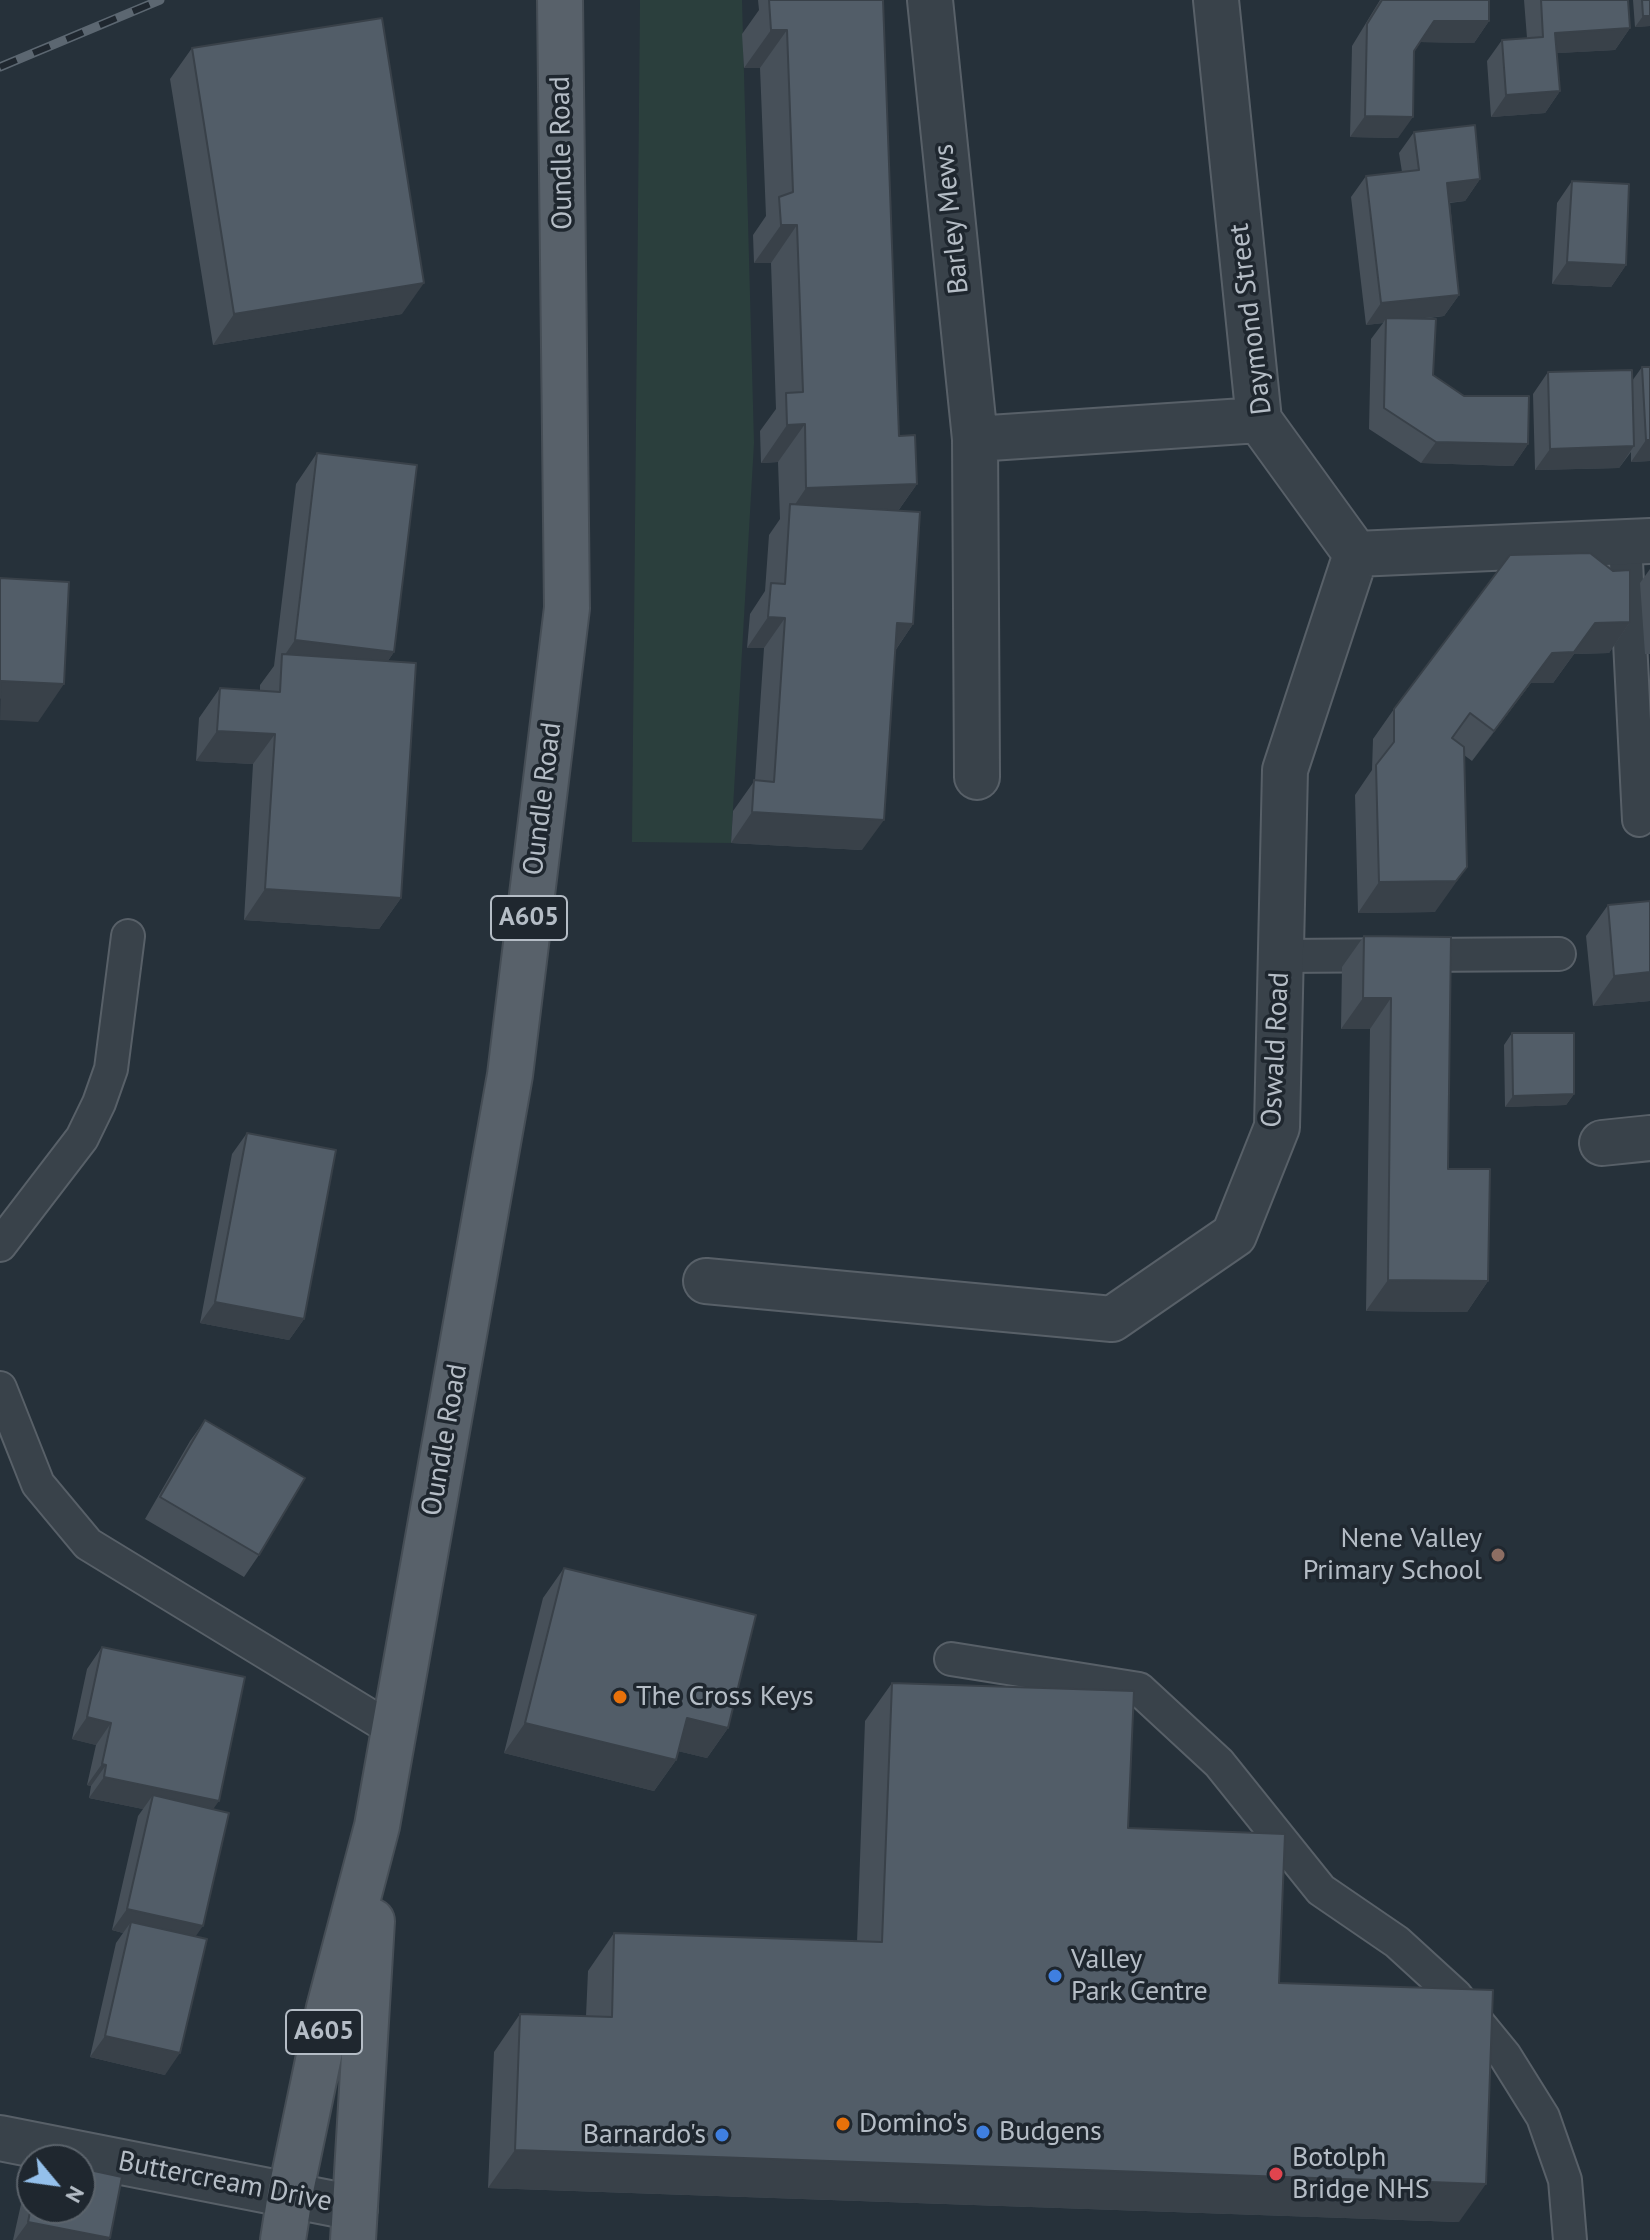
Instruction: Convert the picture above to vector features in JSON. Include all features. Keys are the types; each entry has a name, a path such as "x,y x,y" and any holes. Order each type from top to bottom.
{"main road":[{"name":"Oundle Road","path":"283,2240 329,2008 377,1826 510,1075 567,608 560,0"},
{"path":"363,2229 377,1826"}],"street":[{"name":"Barley Mews","path":"930,0 975,439 977,777"},
{"name":"Daymond Street","path":"1216,0 1259,420 1356,554"},
{"path":"975,439 1259,420"},
{"path":"1356,554 1638,541"},
{"name":"Oswald Road","path":"706,1281 1112,1319 1234,1235 1277,1127 1285,770 1356,554"},
{"path":"1602,1143 1650,1138"},
{"name":"Buttercream Drive","path":"0,2138 290,2195 363,2229"}],"lane":[{"path":"1638,541 1639,820"},
{"path":"0,1245 82,1138 99,1103 111,1069 128,936"},
{"path":"1281,956 1559,954"},
{"path":"0,1388 38,1484 88,1544 393,1730"},
{"path":"951,1659 1139,1689 1208,1752 1321,1890 1397,1942 1455,1995 1505,2056 1543,2117 1565,2180 1570,2240"}],"green space":[{"path":"640,0 742,0 754,443 731,843 632,842"}],"building":[{"path":"769,0 883,0 899,436 915,435 917,484 806,488 805,424 787,425 786,393 803,392 797,225 781,225 779,197 793,192 787,30 771,30"},
{"path":"1382,0 1489,0 1489,21 1434,21 1414,51 1413,117 1365,116 1367,24"},
{"path":"1541,0 1628,0 1630,28 1555,33 1560,91 1506,95 1502,40 1543,37"},
{"path":"1642,0 1650,0 1650,16 1643,16"},
{"path":"382,18 424,283 234,314 192,48"},
{"path":"1475,125 1480,179 1447,183 1459,295 1381,303 1366,176 1419,170 1414,132"},
{"path":"1572,181 1629,184 1626,265 1567,262"},
{"path":"1386,318 1436,319 1433,375 1464,396 1529,396 1528,444 1436,442 1384,408"},
{"path":"1642,367 1650,367 1650,440 1646,440"},
{"path":"1632,370 1634,446 1550,449 1548,372"},
{"path":"317,453 417,465 394,652 295,640"},
{"path":"790,504 920,512 913,624 897,623 884,820 752,812 754,780 774,782 785,618 768,617 771,583 785,584"},
{"path":"1590,553 1613,571 1630,570 1630,622 1595,623 1574,652 1552,653 1494,731 1470,713 1452,738 1464,747 1467,867 1456,881 1379,882 1376,765 1394,742 1394,709 1510,555"},
{"path":"0,578 69,582 64,684 1,681 0,698"},
{"path":"282,654 416,663 401,898 265,889 275,734 217,731 220,688 280,692"},
{"path":"1650,901 1650,972 1614,976 1608,905"},
{"path":"1364,936 1451,937 1448,1169 1490,1169 1488,1281 1388,1280 1391,998 1363,998"},
{"path":"1512,1033 1574,1033 1574,1094 1513,1096"},
{"path":"247,1133 336,1150 304,1319 215,1302"},
{"path":"205,1420 305,1478 259,1555 160,1497"},
{"name":"The Cross Keys","path":"564,1568 756,1615 728,1728 687,1718 676,1760 525,1723"},
{"path":"102,1647 245,1677 219,1801 104,1777 106,1765 102,1764 111,1723 87,1717"},
{"name":"Valley Park Centre","path":"892,1683 1134,1691 1128,1828 1285,1834 1279,1983 1493,1990 1486,2184 515,2150 520,2014 612,2017 614,1933 882,1942"},
{"path":"153,1795 229,1813 203,1926 127,1909"},
{"path":"131,1922 207,1939 180,2053 105,2036"},
{"path":"96,2171 122,2177 110,2238 38,2224 96,2224"}],"railway":[{"path":"0,67 160,0"}],"place":[{"name":"Nene Valley Primary School","path":"1498,1555"},
{"name":"The Cross Keys","path":"620,1697"},
{"name":"Valley Park Centre","path":"1055,1976"},
{"name":"Domino's","path":"843,2124"},
{"name":"Budgens","path":"983,2132"},
{"name":"Barnardo's","path":"722,2135"},
{"name":"Botolph Bridge NHS","path":"1276,2174"}]}
